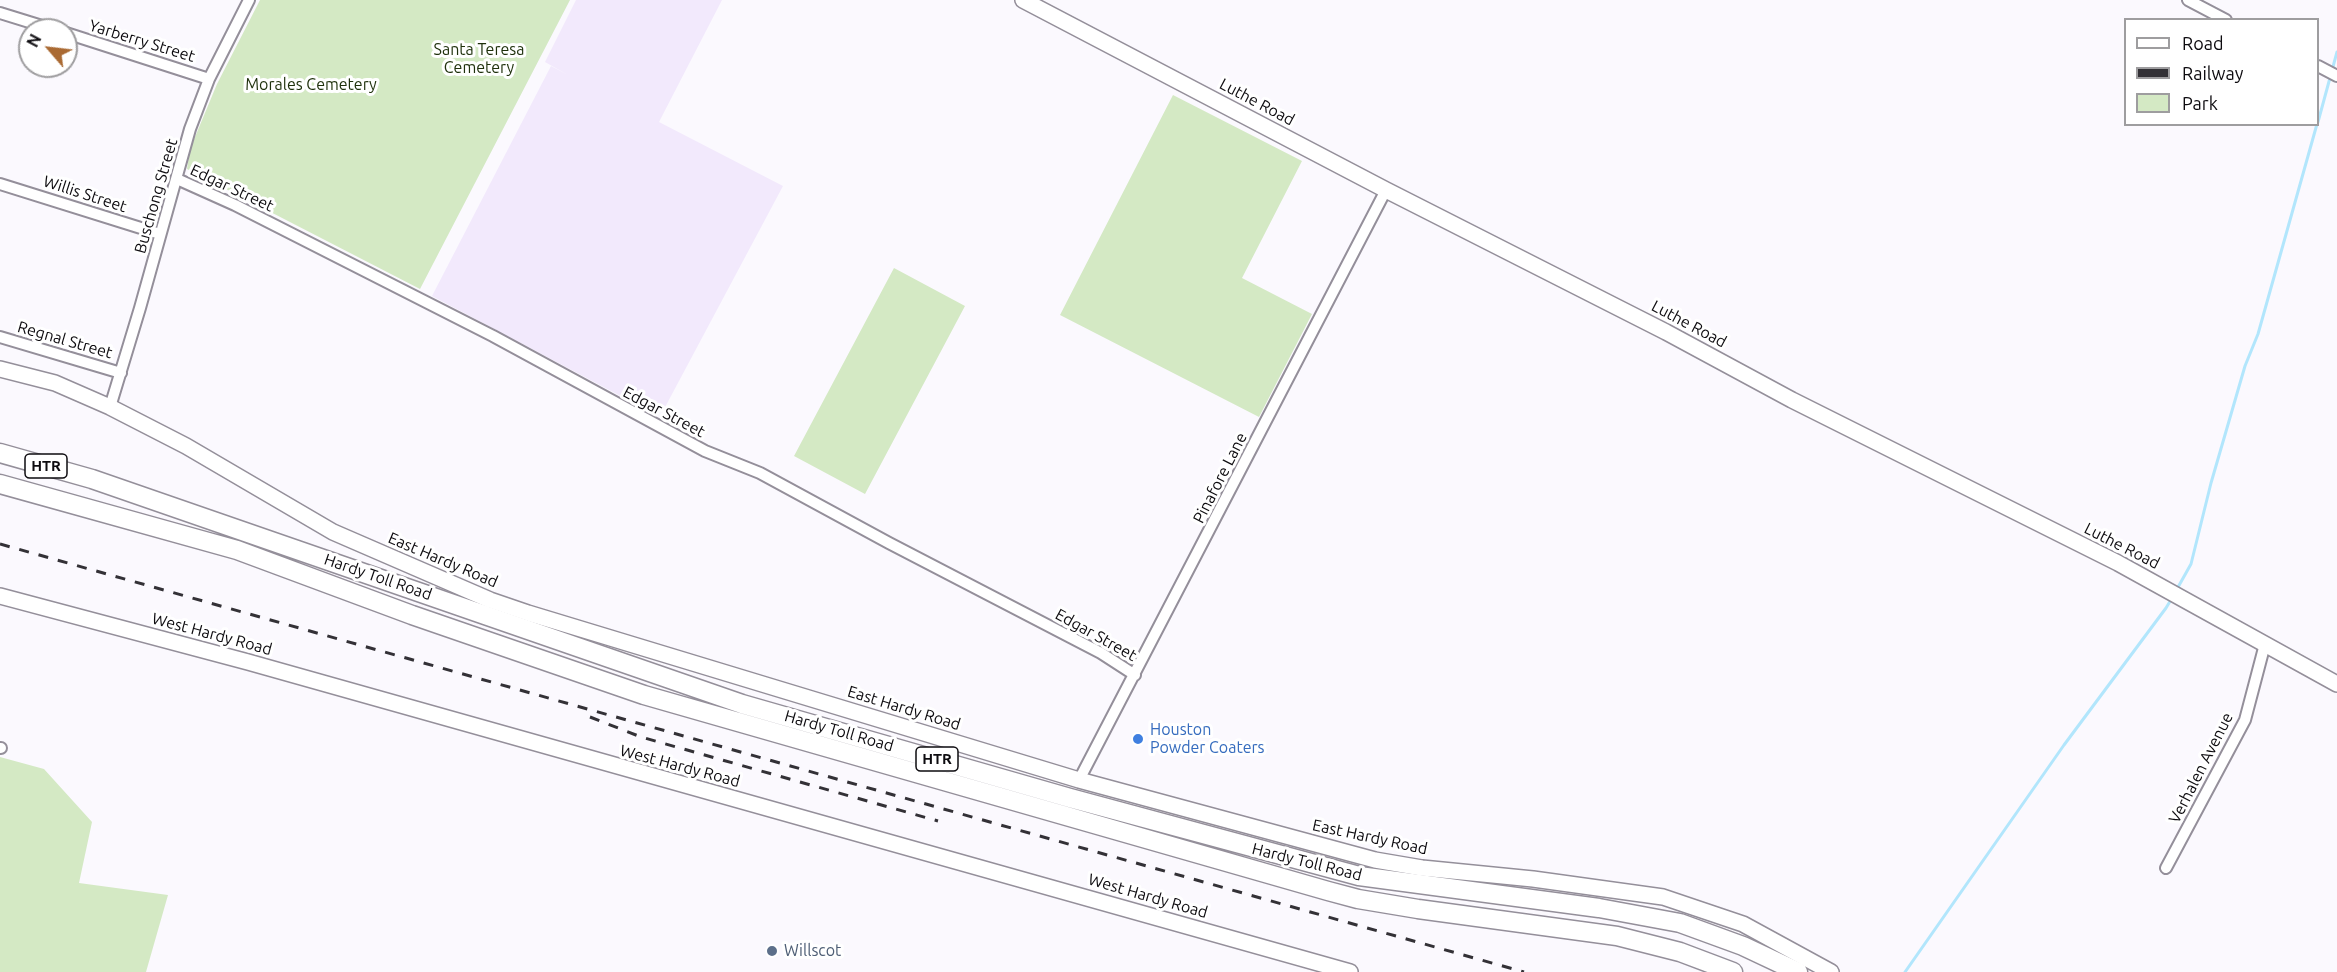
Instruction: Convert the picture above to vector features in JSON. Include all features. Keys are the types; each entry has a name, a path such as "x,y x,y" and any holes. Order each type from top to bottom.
{"highway":[{"name":"Hardy Toll Road","path":"0,453 103,482 776,714 1081,801 1359,876 1599,908 1680,923 1743,946 1798,972"},
{"name":"Hardy Toll Road","path":"0,484 237,550 412,615 644,695 1328,891 1358,899 1418,909 1586,931 1680,952 1733,972"}],"main road":[{"name":"Luthe Road","path":"1023,0 1386,190 1666,332 1792,400 2160,586 2186,603 2337,684"},
{"name":"East Hardy Road","path":"0,369 55,383 110,407 186,446 333,532 490,600 1079,780 1375,860 1422,868 1533,879 1663,897 1743,924 1832,972"},
{"name":"West Hardy Road","path":"0,596 270,668 1350,972"}],"street":[{"name":"Buschong Street","path":"110,407 190,129 209,79 249,0"},
{"path":"2188,0 2222,18"},
{"path":"0,13 18,19"},
{"name":"Yarberry Street","path":"78,37 209,79"},
{"path":"2319,67 2337,76"},
{"name":"Edgar Street","path":"177,179 236,205 493,336 705,451 760,473 1101,653 1135,675"},
{"name":"Willis Street","path":"0,184 160,234"},
{"name":"Pinafore Lane","path":"1079,780 1386,190"},
{"name":"Regnal Street","path":"0,337 121,373"},
{"name":"Verhalen Avenue","path":"2166,868 2245,720 2265,644"}],"shaded area":[{"path":"576,0 722,0 659,122 783,186 663,411 630,401 432,296 551,66 568,75 545,62"}],"green space":[{"path":"260,0 570,0 420,289 187,169 190,149 217,84"},
{"path":"1173,95 1302,161 1242,278 1312,314 1259,417 1060,315"},
{"path":"894,268 965,306 865,494 794,456"},
{"path":"0,757 44,769 92,822 79,883 168,895 146,972 0,972"}],"waterway":[{"path":"2319,118 2337,52"},
{"path":"2177,589 2191,564 2211,483 2245,366 2258,334 2316,126"},
{"path":"1905,972 2064,745 2172,598"}],"railway":[{"path":"0,544 1524,972"},
{"path":"590,717 641,737 938,821"}],"place":[{"name":"Houston Powder Coaters","path":"1138,739"},
{"name":"Willscot","path":"772,951"}],"park label":[{"name":"Santa Teresa Cemetery","path":"479,59"},
{"name":"Morales Cemetery","path":"311,85"}]}
